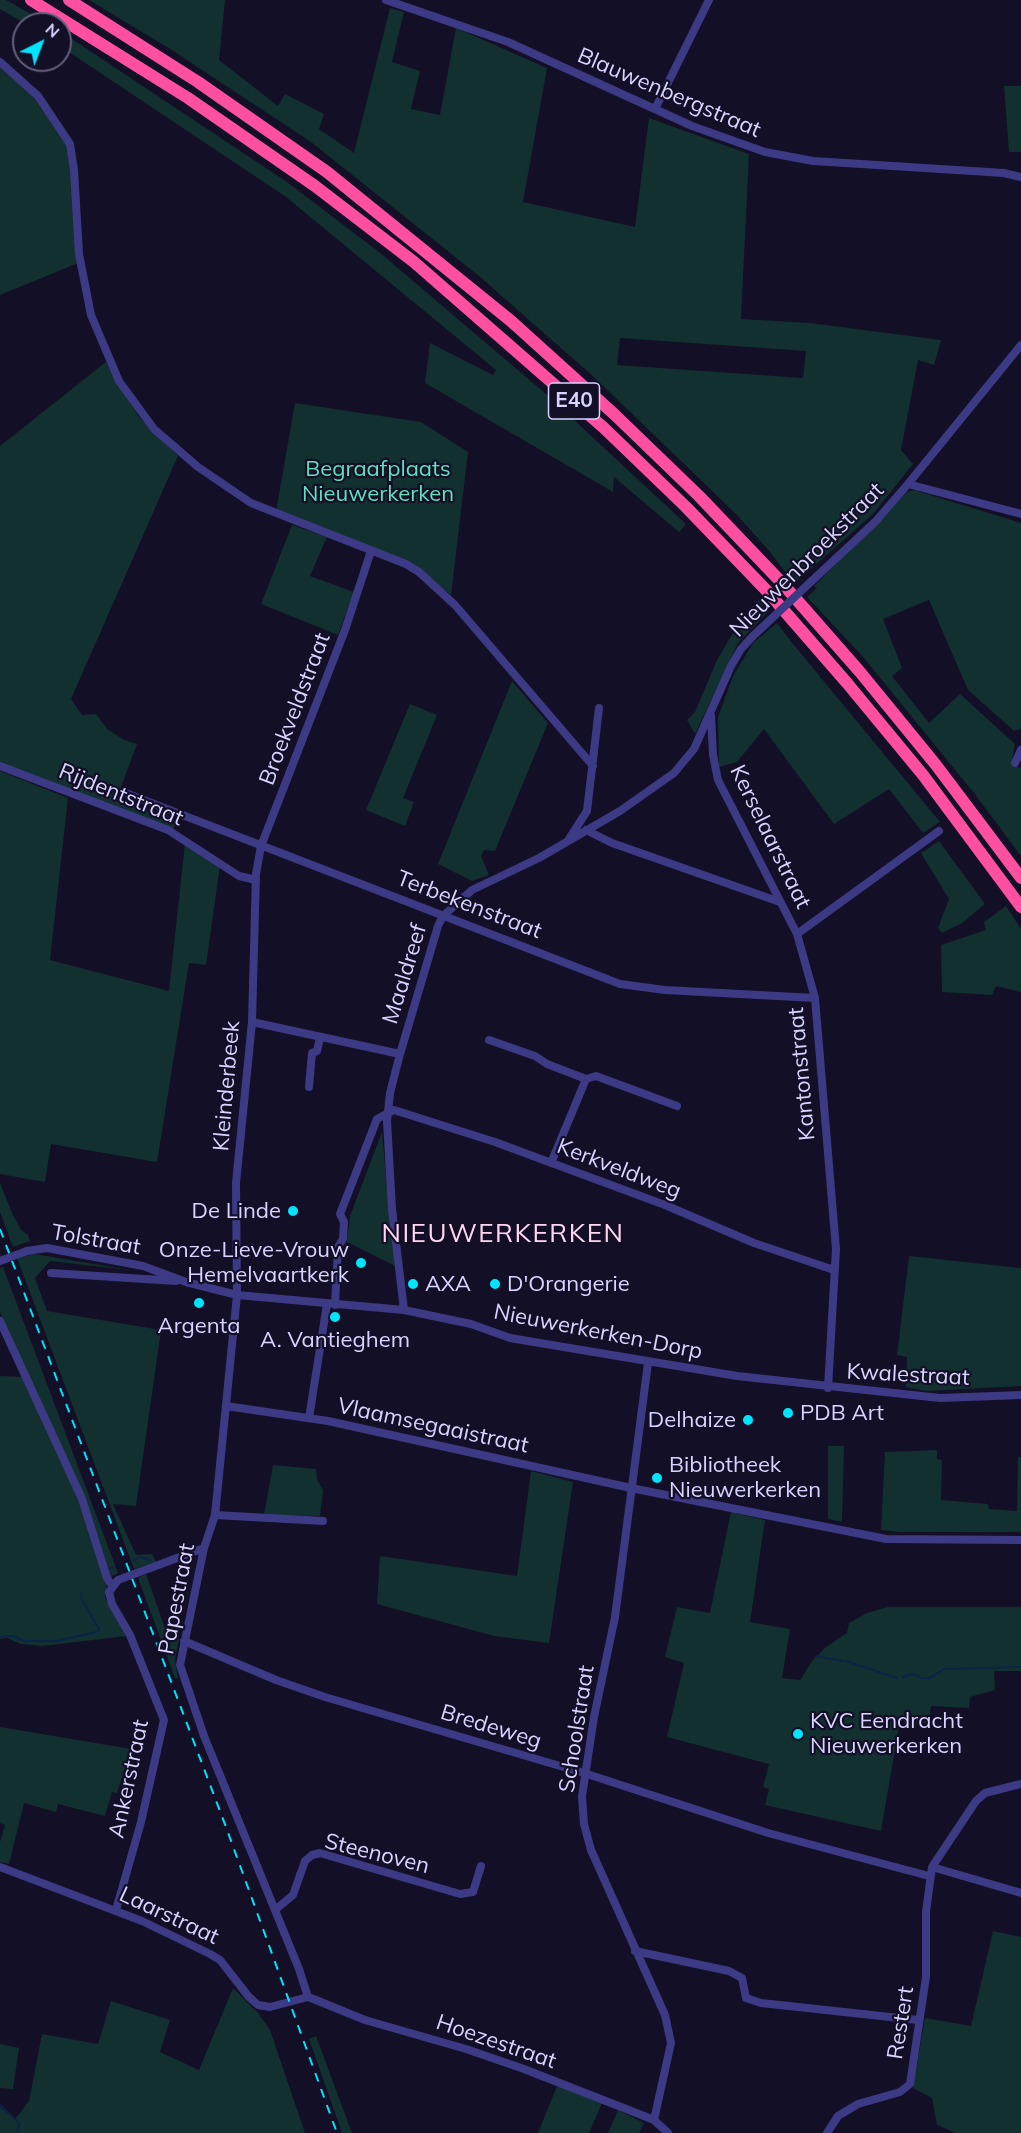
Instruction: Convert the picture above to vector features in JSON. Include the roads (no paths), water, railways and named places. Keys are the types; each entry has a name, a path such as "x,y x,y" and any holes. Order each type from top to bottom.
{"highway":[{"name":"E40","path":"31,0 188,98 315,186 414,262 604,428 686,507 759,583 847,683 923,775 1021,907"},
{"name":"E40","path":"69,0 198,82 327,172 512,321 614,414 707,504 852,663 936,765 1021,878"}],"street":[{"name":"Blauwenbergstraat","path":"386,0 508,42 718,137 765,152 813,160 1004,173 1021,177"},
{"path":"655,109 709,0"},
{"path":"0,62 38,96 70,144 80,262 89,307 114,371 154,429 182,455 241,497 273,513 406,564 437,588 593,766"},
{"name":"Nieuwenbroekstraat","path":"568,840 674,773 694,749 731,666 741,649 875,522 909,484 1021,345"},
{"path":"909,484 1021,514"},
{"name":"Broekveldstraat","path":"256,880 261,846 345,630 371,551"},
{"name":"Maaldreef","path":"404,1310 392,1209 389,1111 400,1054 431,940 443,916 472,890 539,858 568,840 587,811 599,708"},
{"name":"Kerselaarstraat","path":"711,715 713,755 718,780 797,934"},
{"name":"Kerselaarstraat","path":"694,749 705,748 713,755"},
{"path":"1015,763 1021,750"},
{"name":"Rijdentstraat","path":"0,766 168,830 239,876 256,880"},
{"name":"Terbekenstraat","path":"123,792 620,984 665,990 814,998"},
{"path":"586,830 612,843 780,902"},
{"path":"797,934 939,831"},
{"name":"Kleinderbeek","path":"237,1295 236,1183 252,1022 256,880"},
{"name":"Kantonstraat","path":"797,934 814,998 836,1249 828,1388"},
{"path":"252,1022 400,1054"},
{"path":"309,1088 312,1053 317,1051 320,1038"},
{"path":"489,1040 535,1056 547,1064 586,1079 596,1076 677,1106"},
{"path":"551,1162 586,1079"},
{"name":"Kerkveldweg","path":"389,1111 394,1110 471,1133 665,1205 754,1243 834,1270"},
{"name":"Maaldreef","path":"309,1418 331,1304 338,1247 343,1239 344,1222 340,1214 377,1119 389,1111"},
{"name":"Tolstraat","path":"0,1261 27,1251 47,1248 143,1266 186,1282 237,1295 331,1304"},
{"name":"Tolstraat","path":"51,1273 186,1282"},
{"name":"Papestraat","path":"237,1295 215,1515 204,1548 180,1665 204,1736 308,1997"},
{"name":"Nieuwerkerken-Dorp","path":"331,1304 404,1310 471,1324 510,1338 648,1363 828,1388"},
{"name":"Ankerstraat","path":"0,1321 82,1499 107,1578 112,1585 109,1598 130,1635 164,1720 141,1822 116,1910"},
{"name":"Schoolstraat","path":"648,1363 615,1617 584,1773 584,1824 604,1883 665,2015 671,2043 654,2120"},
{"name":"Kwalestraat","path":"828,1388 874,1390 940,1398 1021,1395"},
{"name":"Vlaamsegaaistraat","path":"226,1406 309,1418 631,1488 886,1539 1021,1540"},
{"path":"215,1515 323,1521"},
{"path":"112,1585 122,1578 204,1548"},
{"name":"Bredeweg","path":"184,1641 276,1680 325,1696 584,1773 768,1833 929,1876"},
{"name":"Restert","path":"827,2133 838,2116 858,2104 900,2092 910,2084 926,1977 929,1876 932,1867 976,1801 985,1793 1021,1784"},
{"name":"Steenoven","path":"275,1910 293,1895 305,1861 312,1855 320,1853 460,1894 473,1892 481,1866"},
{"name":"Laarstraat","path":"0,1867 116,1910 210,1954 220,1960 258,2005 270,2007 308,1997"},
{"path":"932,1867 1021,1893"},
{"path":"635,1951 729,1971 742,1978 746,1998 761,2003 918,2020"},
{"name":"Hoezestraat","path":"308,1997 365,2020 466,2049 524,2069 654,2120 668,2133"}],"waterway":[{"path":"134,1560 139,1557 150,1560"},
{"path":"105,1569 115,1567"},
{"path":"0,1637 13,1636 24,1641 56,1641 97,1632 99,1629 81,1598 81,1593"},
{"path":"816,1656 843,1661"},
{"path":"846,1661 897,1678"},
{"path":"903,1677 913,1674 921,1678 930,1678 944,1669 1021,1667"},
{"path":"0,2105 19,2123 17,2133"}],"railway":[{"path":"0,1229 226,1827 337,2133"}],"place":[{"name":"De Linde","path":"293,1211"},
{"name":"Onze-Lieve-Vrouw Hemelvaartkerk","path":"361,1263"},
{"name":"AXA","path":"413,1284"},
{"name":"D'Orangerie","path":"495,1284"},
{"name":"Argenta","path":"199,1303"},
{"name":"A. Vantieghem","path":"335,1317"},
{"name":"PDB Art","path":"788,1413"},
{"name":"Delhaize","path":"748,1420"},
{"name":"Bibliotheek Nieuwerkerken","path":"657,1478"},
{"name":"KVC Eendracht Nieuwerkerken","path":"798,1734"}],"district":[{"name":"NIEUWERKERKEN","path":"503,1234"}],"park label":[{"name":"Begraafplaats Nieuwerkerken","path":"378,482"}]}
